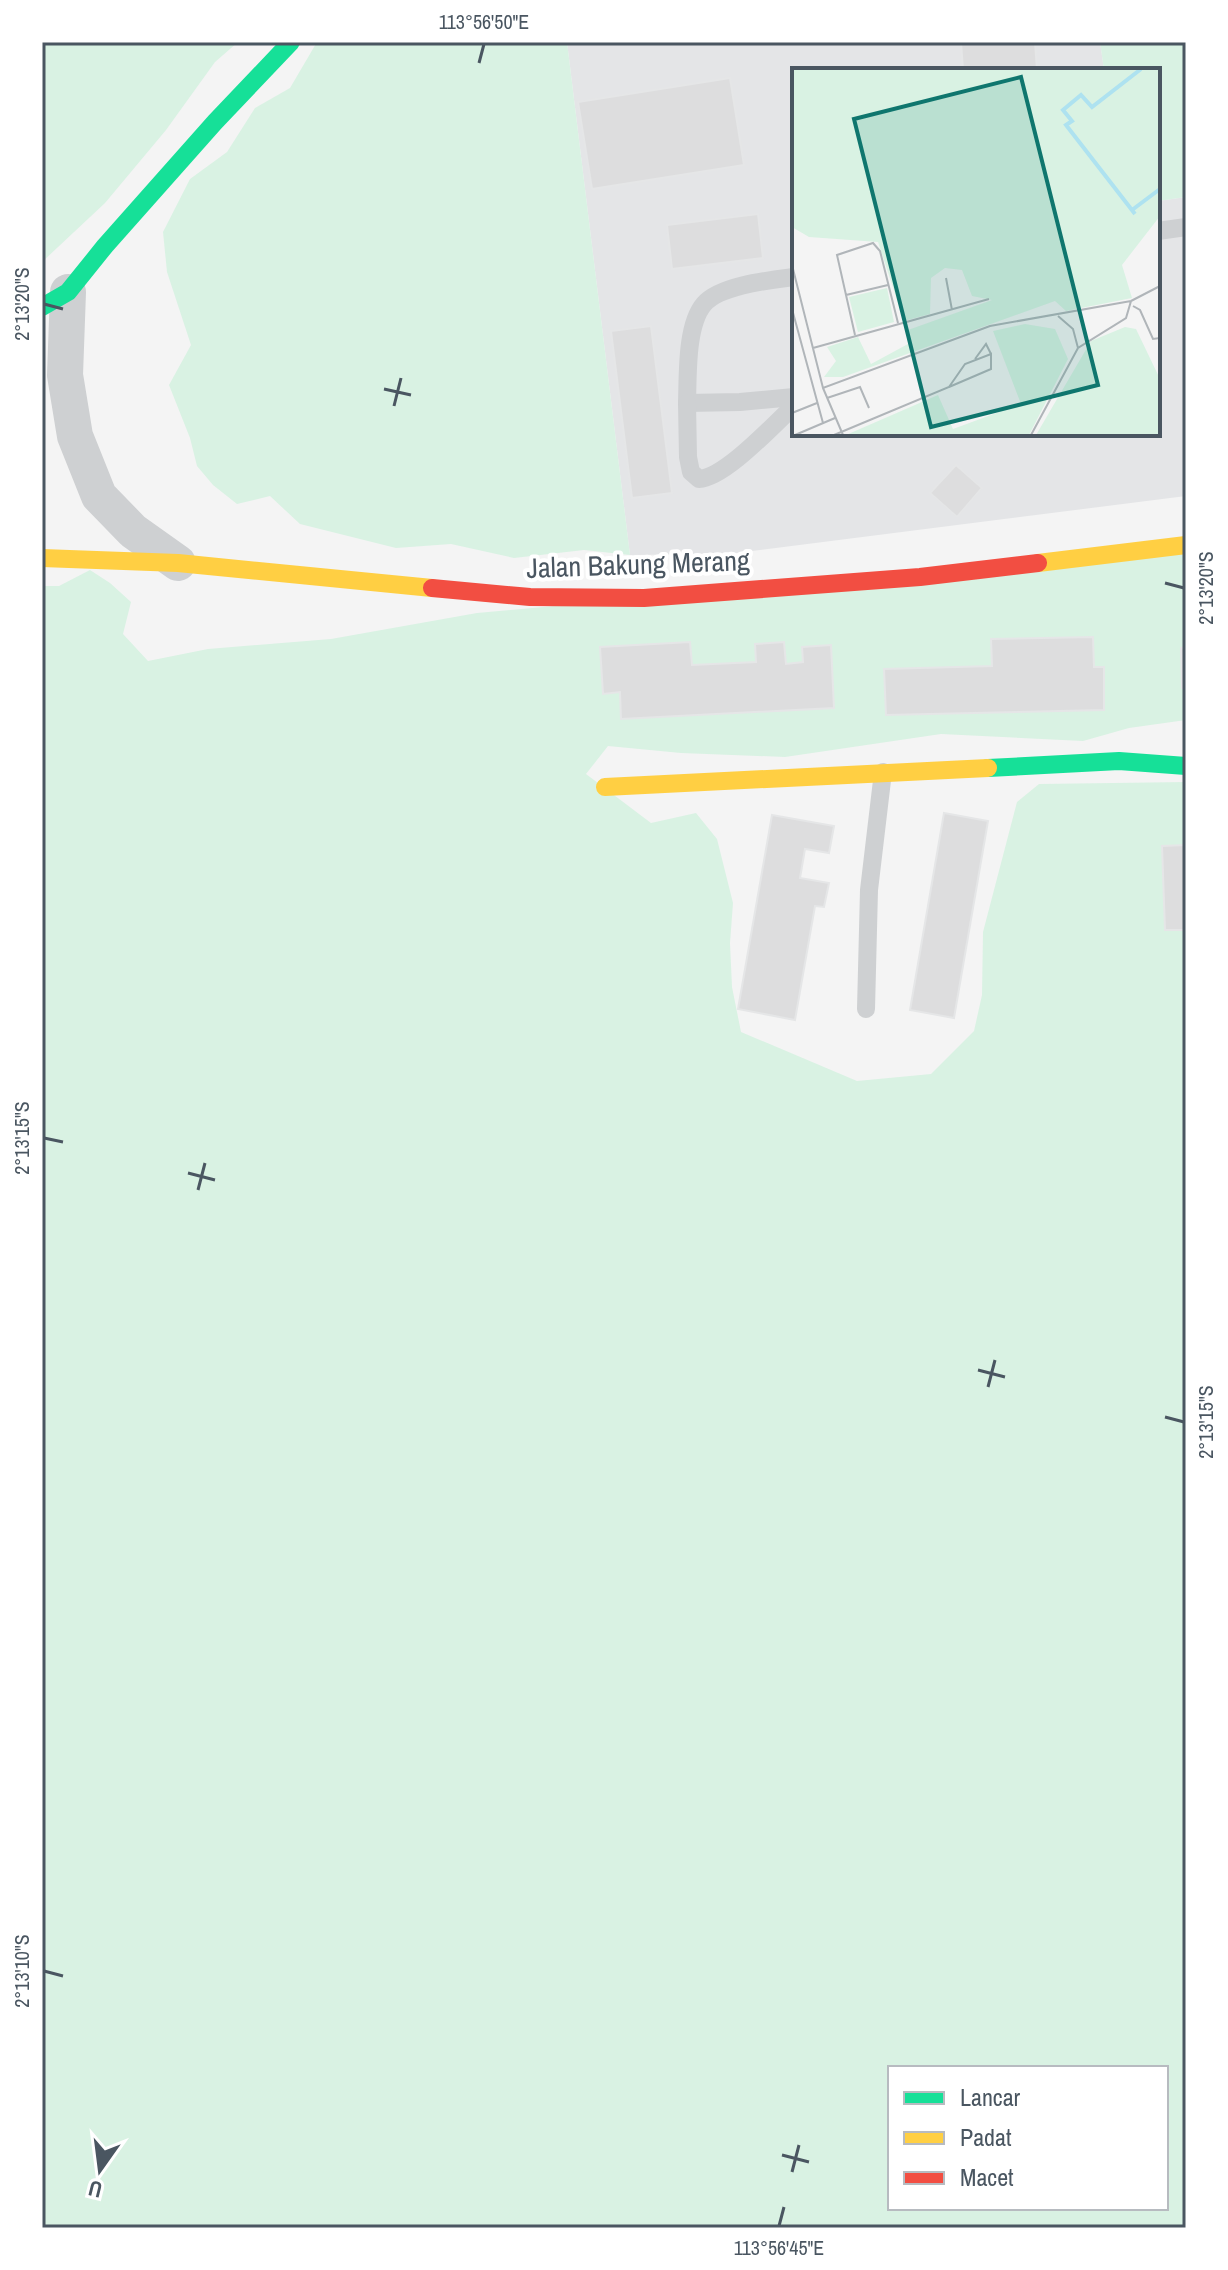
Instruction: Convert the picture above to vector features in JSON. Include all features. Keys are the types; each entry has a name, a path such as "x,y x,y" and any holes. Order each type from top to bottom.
{"street":[{"path":"178,563 133,531 99,496 75,436 55,300 291,42"},
{"name":"Jalan Bakung Merang","path":"42,558 178,563 530,597 644,598 920,577 1186,545"},
{"path":"605,787 1119,761 1186,766"}],"lane":[{"path":"1160,231 1186,227"},
{"path":"792,277 762,281 715,295 703,304 690,345 687,403 691,472 699,479 712,477 792,408"},
{"path":"687,403 792,397"},
{"path":"866,1009 869,890 883,772"}],"shaded area":[{"path":"567,42 1100,42 1104,68 792,68 792,436 1160,436 1160,201 1186,197 1186,496 728,554 630,555"}],"green space":[{"path":"42,42 238,42 215,62 166,130 105,203 42,262"},
{"path":"317,42 567,42 630,555 584,550 514,558 451,544 396,548 300,524 270,496 237,504 213,485 197,466 190,438 169,385 191,345 167,272 163,232 190,179 227,152 255,108 290,88"},
{"path":"1100,42 1186,42 1186,197 1160,201 1160,68 1104,68"},
{"path":"1186,548 1186,720 1129,728 1083,741 941,734 785,757 681,753 608,746 586,774 651,823 696,813 717,839 733,903 730,943 732,987 741,1032 857,1081 931,1074 974,1031 982,995 983,932 1017,802 1039,784 1186,782 1186,2228 42,2228 42,586 59,586 90,570 110,583 131,602 123,634 148,661 208,649 331,639 477,613"}],"building":[{"path":"961,42 1035,42 1037,68 963,68"},
{"path":"730,78 744,165 592,189 578,102"},
{"path":"758,214 763,258 672,269 667,225"},
{"path":"651,326 672,493 632,498 611,331"},
{"path":"956,465 982,488 957,517 930,493"},
{"path":"1093,637 1094,667 1104,667 1104,710 886,715 884,669 992,666 991,639"},
{"path":"690,642 692,665 756,662 755,644 784,642 786,664 803,662 802,647 831,645 834,708 621,719 620,692 603,694 600,647"},
{"path":"1186,647 1186,688 1182,688 1181,648"},
{"path":"944,813 988,821 954,1018 910,1010"},
{"path":"772,815 834,826 829,853 805,849 800,878 829,883 824,907 815,906 795,1020 738,1009"},
{"path":"1186,845 1186,930 1165,930 1162,846"}],"traffic: fast":[{"path":"42,307 68,292 215,122 291,42"},
{"path":"988,768 1119,761 1186,766"}],"traffic: slow":[{"path":"1038,563 1186,545"},
{"path":"42,558 178,563 432,588"},
{"path":"605,787 988,768"}],"traffic: jam":[{"path":"432,588 530,597 644,598 920,577 1038,563"}]}
